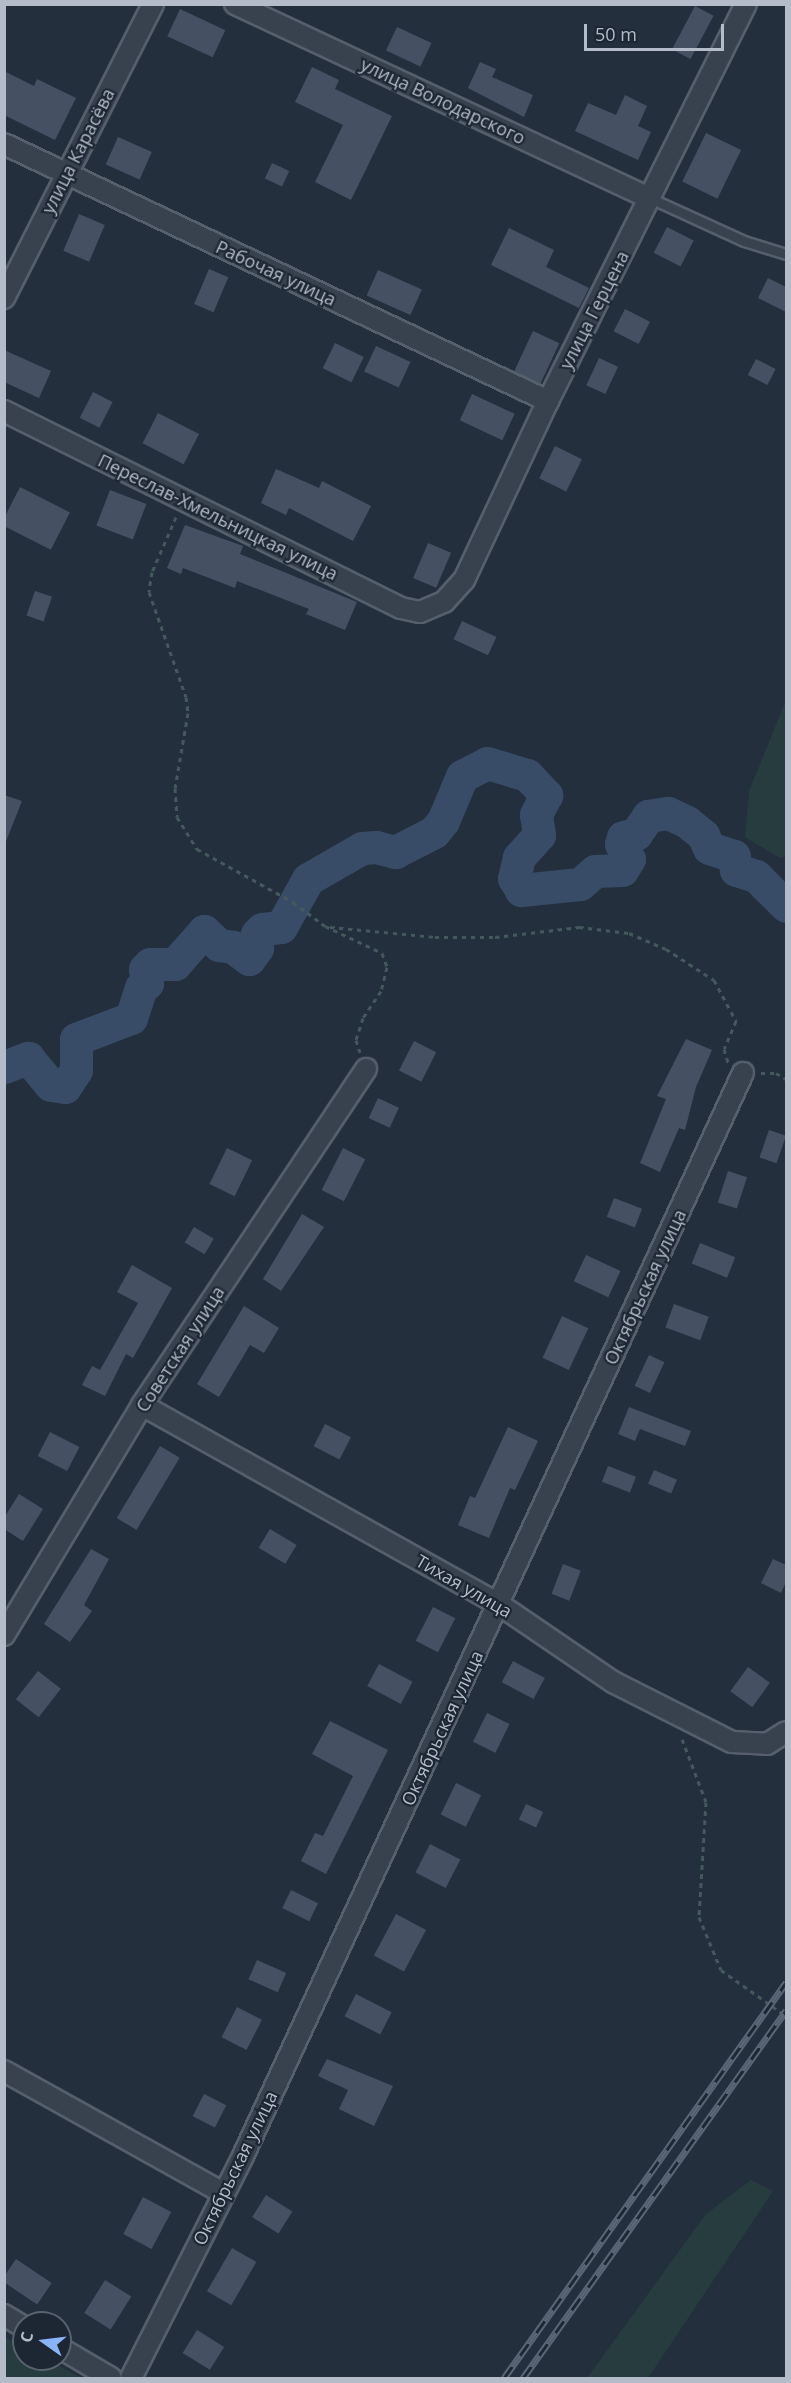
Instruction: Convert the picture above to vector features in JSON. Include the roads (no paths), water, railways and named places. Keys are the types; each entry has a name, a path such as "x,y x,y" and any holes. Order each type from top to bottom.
{"street":[{"name":"улица Карасёва","path":"4,298 153,4"},
{"name":"улица Володарского","path":"236,4 650,198"},
{"name":"улица Герцена","path":"434,607 444,602 464,580 548,401 746,4"},
{"name":"Рабочая улица","path":"4,144 548,401"},
{"name":"Переслав-Хмельницкая улица","path":"4,411 401,608 420,612 434,607"},
{"name":"Советская улица","path":"4,1635 142,1405 366,1069"},
{"name":"Октябрьская улица","path":"130,2379 223,2193 500,1605 743,1073"},
{"name":"Тихая улица","path":"142,1405 500,1605 613,1682 672,1712 732,1742 767,1744 786,1732"},
{"path":"4,2071 223,2193"},
{"path":"72,2355 111,2379"}],"lane":[{"path":"650,198 744,242 786,254"}],"waterway":[{"path":"4,1067 28,1058 51,1085 65,1087 76,1070 76,1039 131,1018 141,988 147,983 145,969 150,964 175,964 204,931 219,945 233,947 249,959 257,948 257,934 262,929 281,927 308,879 362,848 376,847 395,852 434,832 443,821 462,776 487,763 527,775 546,795 536,815 539,835 519,857 514,878 521,890 580,884 595,871 622,870 629,859 621,844 623,837 636,834 648,816 668,813 687,822 703,835 709,848 734,856 736,870 756,876 786,906"}],"railway":[{"path":"504,2378 786,1982"},
{"path":"523,2378 786,2010"}]}
